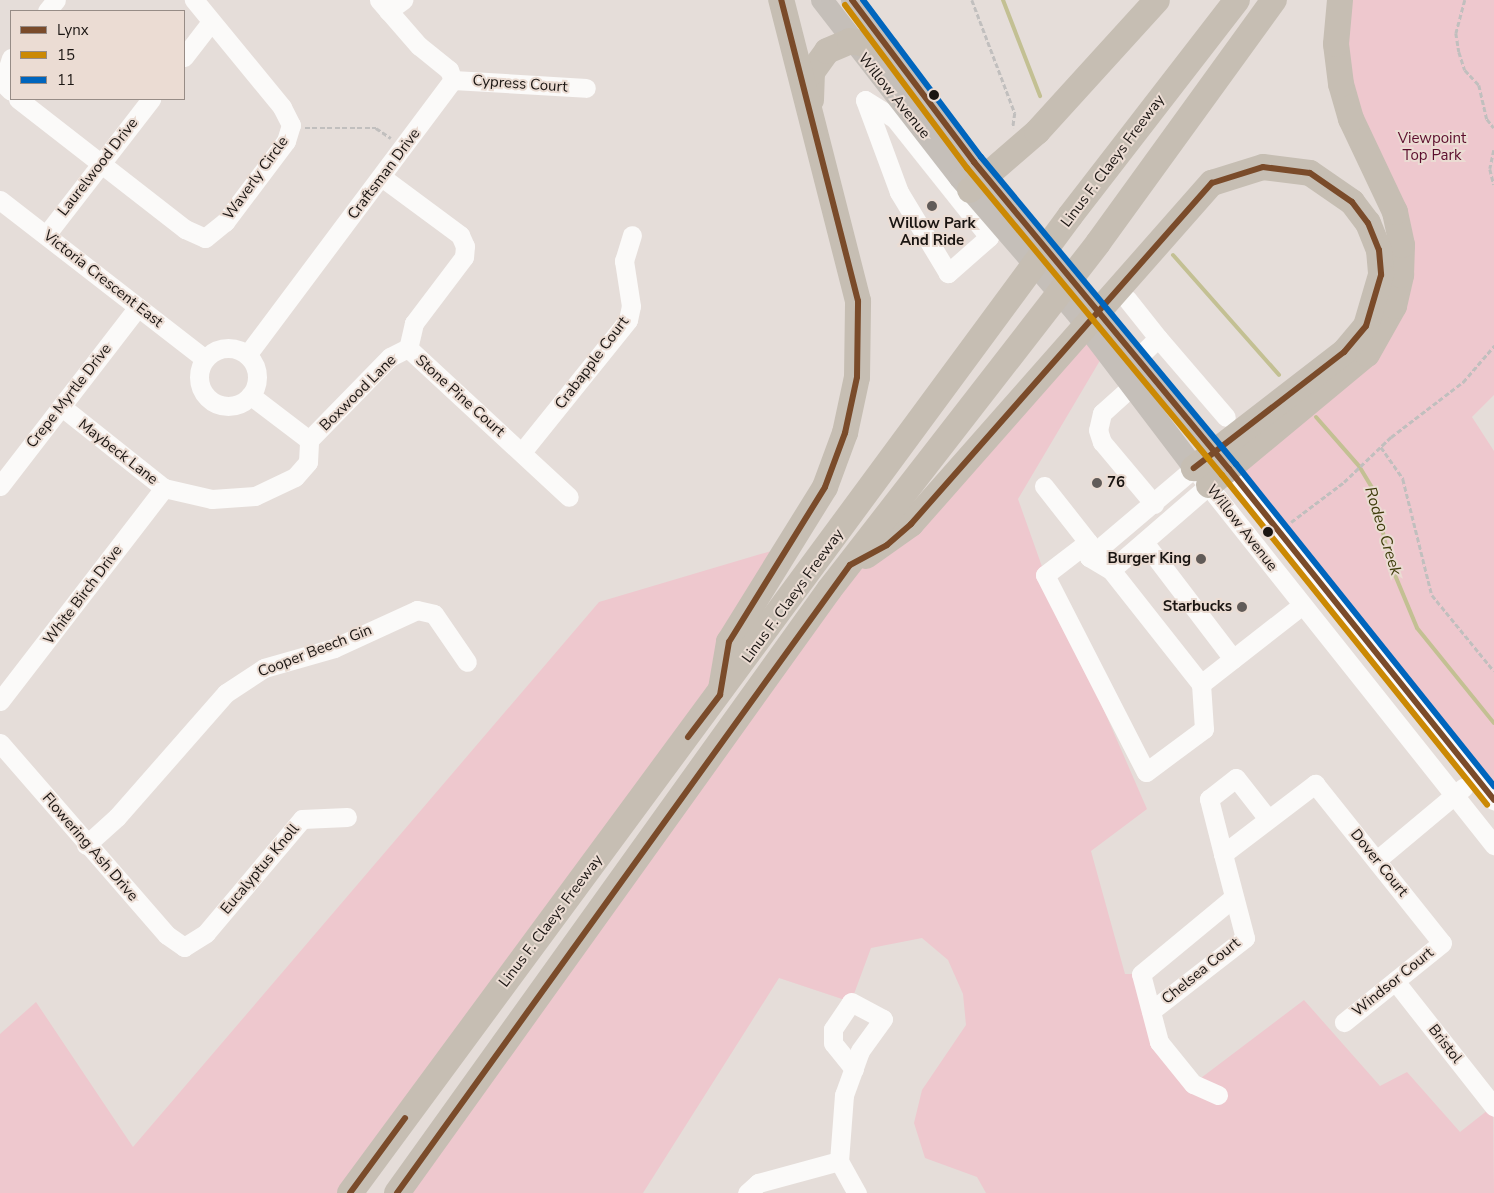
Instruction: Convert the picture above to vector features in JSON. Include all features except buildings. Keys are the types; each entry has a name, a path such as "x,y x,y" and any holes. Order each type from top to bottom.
{"highway":[{"path":"720,695 729,642 825,487 845,433 857,377 858,302 781,0"},
{"path":"978,183 1037,132 1157,0"},
{"name":"Linus F. Claeys Freeway","path":"350,1193 720,695 1070,216 1237,0"},
{"name":"Linus F. Claeys Freeway","path":"397,1193 830,590 1098,243 1274,0"},
{"path":"1211,468 1367,354 1394,306 1401,276 1402,245 1395,212 1351,119 1341,84 1336,44 1340,0"},
{"path":"810,113 812,72 826,51 850,41 895,59"},
{"path":"850,565 886,544 911,524 1196,198 1212,184 1255,168 1290,168 1310,173 1339,191 1368,223 1379,250 1381,275 1366,326 1344,352 1211,468"}],"main road":[{"name":"Willow Avenue","path":"822,0 850,41 885,84 978,183 1136,359 1211,468"},
{"name":"Willow Avenue","path":"852,0 895,59 978,183 1076,311 1131,387 1211,468"}],"street":[{"path":"48,10 56,0"},
{"name":"Waverly Circle","path":"19,100 185,229 205,238 225,222 286,141 291,125 282,107 194,0"},
{"path":"390,4 419,46 449,70 453,80"},
{"path":"185,56 211,22"},
{"path":"865,100 885,84 895,59"},
{"path":"10,61 3,83 10,91"},
{"name":"Cypress Court","path":"453,80 586,88"},
{"name":"Craftsman Drive","path":"247,355 383,178 453,80"},
{"name":"Laurelwood Drive","path":"46,235 149,100"},
{"path":"865,100 895,119 989,237 948,273 899,192 865,100"},
{"name":"Stone Pine Court","path":"383,178 460,235 465,246 464,257 414,323 408,348 569,497"},
{"name":"Victoria Crescent East","path":"0,200 205,359"},
{"name":"Crabapple Court","path":"522,452 628,320 631,306 624,261 632,235"},
{"path":"1127,299 1226,417"},
{"name":"Crepe Myrtle Drive","path":"0,486 138,306"},
{"path":"1136,359 1158,338"},
{"path":"228,348 247,355 257,377 250,395 230,405 209,399 199,380 205,359 228,348"},
{"name":"Boxwood Lane","path":"310,440 390,357 408,348"},
{"path":"1131,387 1102,414 1098,430 1102,442 1154,504"},
{"path":"250,395 310,440"},
{"name":"Maybeck Lane","path":"62,407 164,488 212,499 255,496 295,477 308,462 310,440"},
{"path":"1044,486 1089,549 1110,570 1201,684 1204,729 1146,772 1045,575 1089,549 1154,504 1211,468"},
{"path":"1110,570 1144,542 1211,468"},
{"name":"Willow Avenue","path":"1211,468 1278,532 1494,800"},
{"name":"Willow Avenue","path":"1211,468 1302,605 1494,845"},
{"name":"White Birch Drive","path":"0,701 164,488"},
{"path":"1144,542 1233,659"},
{"path":"1201,684 1302,605"},
{"name":"Cooper Beech Gin","path":"86,845 117,817 226,693 264,668 334,648 417,610 434,614 467,662"},
{"name":"Flowering Ash Drive","path":"0,744 86,845 167,935 184,947"},
{"path":"1378,859 1475,777"},
{"name":"Chelsea Court","path":"1151,1011 1245,938 1233,898 1209,799 1236,778 1268,819"},
{"name":"Dover Court","path":"1268,819 1315,784 1378,859 1442,943"},
{"name":"Eucalyptus Knoll","path":"184,947 206,933 302,819 347,817"},
{"path":"1223,854 1268,819"},
{"name":"Chelsea Court","path":"1218,1095 1193,1084 1159,1042 1141,974 1233,898"},
{"name":"Windsor Court","path":"1344,1022 1442,943"},
{"name":"Bristol","path":"1395,980 1494,1107"},
{"path":"854,1069 844,1095 839,1161 857,1193"},
{"path":"746,1193 758,1183 839,1161"}],"path":[{"path":"972,0 1015,113 1013,130 1005,135"},
{"path":"1465,0 1456,33 1459,52 1465,70 1479,84 1487,119 1494,128"},
{"path":"291,125 328,130 376,128 404,149"},
{"path":"1494,150 1490,169 1494,185"},
{"path":"1278,532 1344,482 1381,447 1463,382 1494,346"},
{"path":"1381,447 1403,479 1432,595 1494,671"}],"green space":[{"name":"Viewpoint Top Park","path":"1340,0 1494,0 1494,395 1472,417 1494,451 1494,800 1229,469 1357,363 1402,245 1351,119"},
{"path":"1085,324 1105,352 1018,499 1045,575 1147,809 1091,851 1125,974 1141,974 1151,1011 1193,1084 1304,1000 1380,1086 1407,1072 1460,1132 1493,1106 1494,1193 986,1193 977,1177 925,1158 914,1123 922,1090 966,1025 963,994 948,960 922,938 871,948 851,1002 779,978 643,1193 397,1193 829,590 887,545"},
{"path":"798,543 720,698 348,1193 0,1193 0,1034 36,1002 133,1147 599,602"}],"waterway":[{"name":"Rodeo Creek","path":"1003,0 1040,96"},
{"name":"Rodeo Creek","path":"1173,255 1279,375"},
{"name":"Rodeo Creek","path":"1316,417 1359,466 1373,489 1390,563 1417,628 1494,723"}],"transit line":[{"name":"Lynx","path":"688,737 720,695 729,642 825,487 845,433 857,377 858,301 781,0"},
{"name":"Lynx","path":"852,0 974,162 1229,469 1494,800"},
{"name":"11","path":"863,0 981,157 1236,464 1494,786"},
{"name":"15","path":"845,5 967,168 1222,475 1487,805"},
{"name":"Lynx","path":"397,1193 850,565 887,545 911,524 1212,183 1263,167 1310,173 1352,202 1368,223 1379,250 1381,275 1366,326 1344,352 1194,468"},
{"name":"Lynx","path":"350,1193 405,1118"}],"place":[{"name":"Willow Park And Ride","path":"932,206"},
{"name":"76","path":"1097,483"},
{"name":"Burger King","path":"1201,559"},
{"name":"Starbucks","path":"1242,607"}]}
